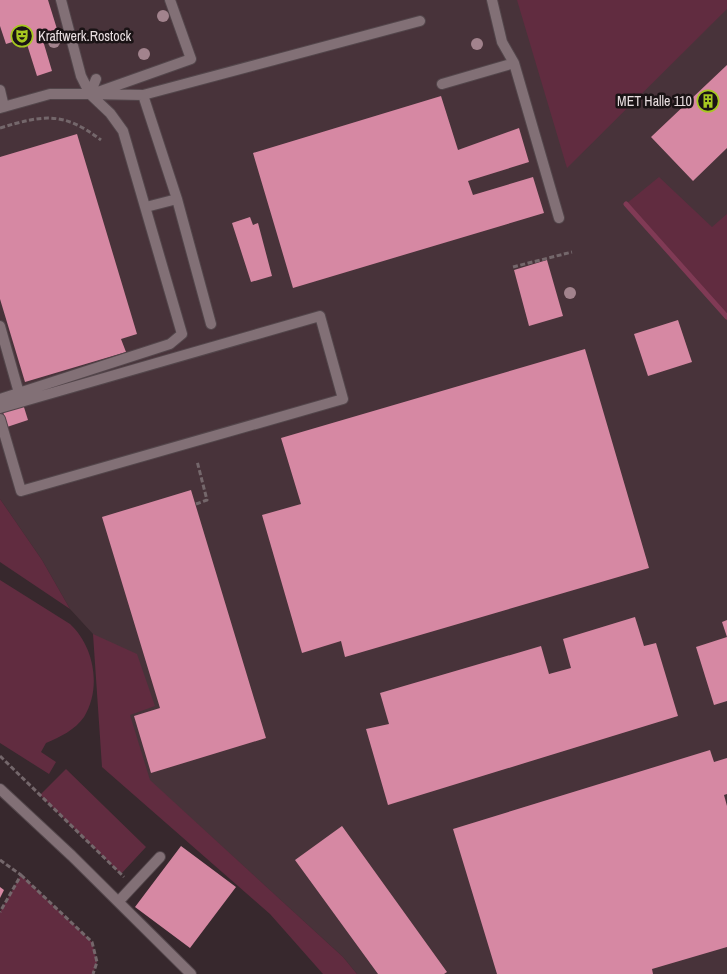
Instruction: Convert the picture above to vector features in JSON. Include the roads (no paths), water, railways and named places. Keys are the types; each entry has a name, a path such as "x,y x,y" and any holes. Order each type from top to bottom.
{"lane":[{"path":"0,399 170,344 182,334 123,131 110,113 90,94 81,76 61,0"},
{"path":"90,94 191,59 170,0"},
{"path":"492,0 502,42 514,63 559,218"},
{"path":"0,90 2,108 50,94 143,95 420,21"},
{"path":"442,84 514,63"},
{"path":"90,94 96,79"},
{"path":"143,95 176,198 211,324"},
{"path":"146,207 176,198"},
{"path":"0,408 320,316 343,398 21,491 0,419"},
{"path":"0,326 19,393"},
{"path":"0,789 119,901 191,974"},
{"path":"119,901 160,857"}],"waterway":[{"path":"626,204 727,317"}],"place":[{"name":"Kraftwerk.Rostock","path":"22,36"},
{"name":"MET Halle 110","path":"708,101"}]}
